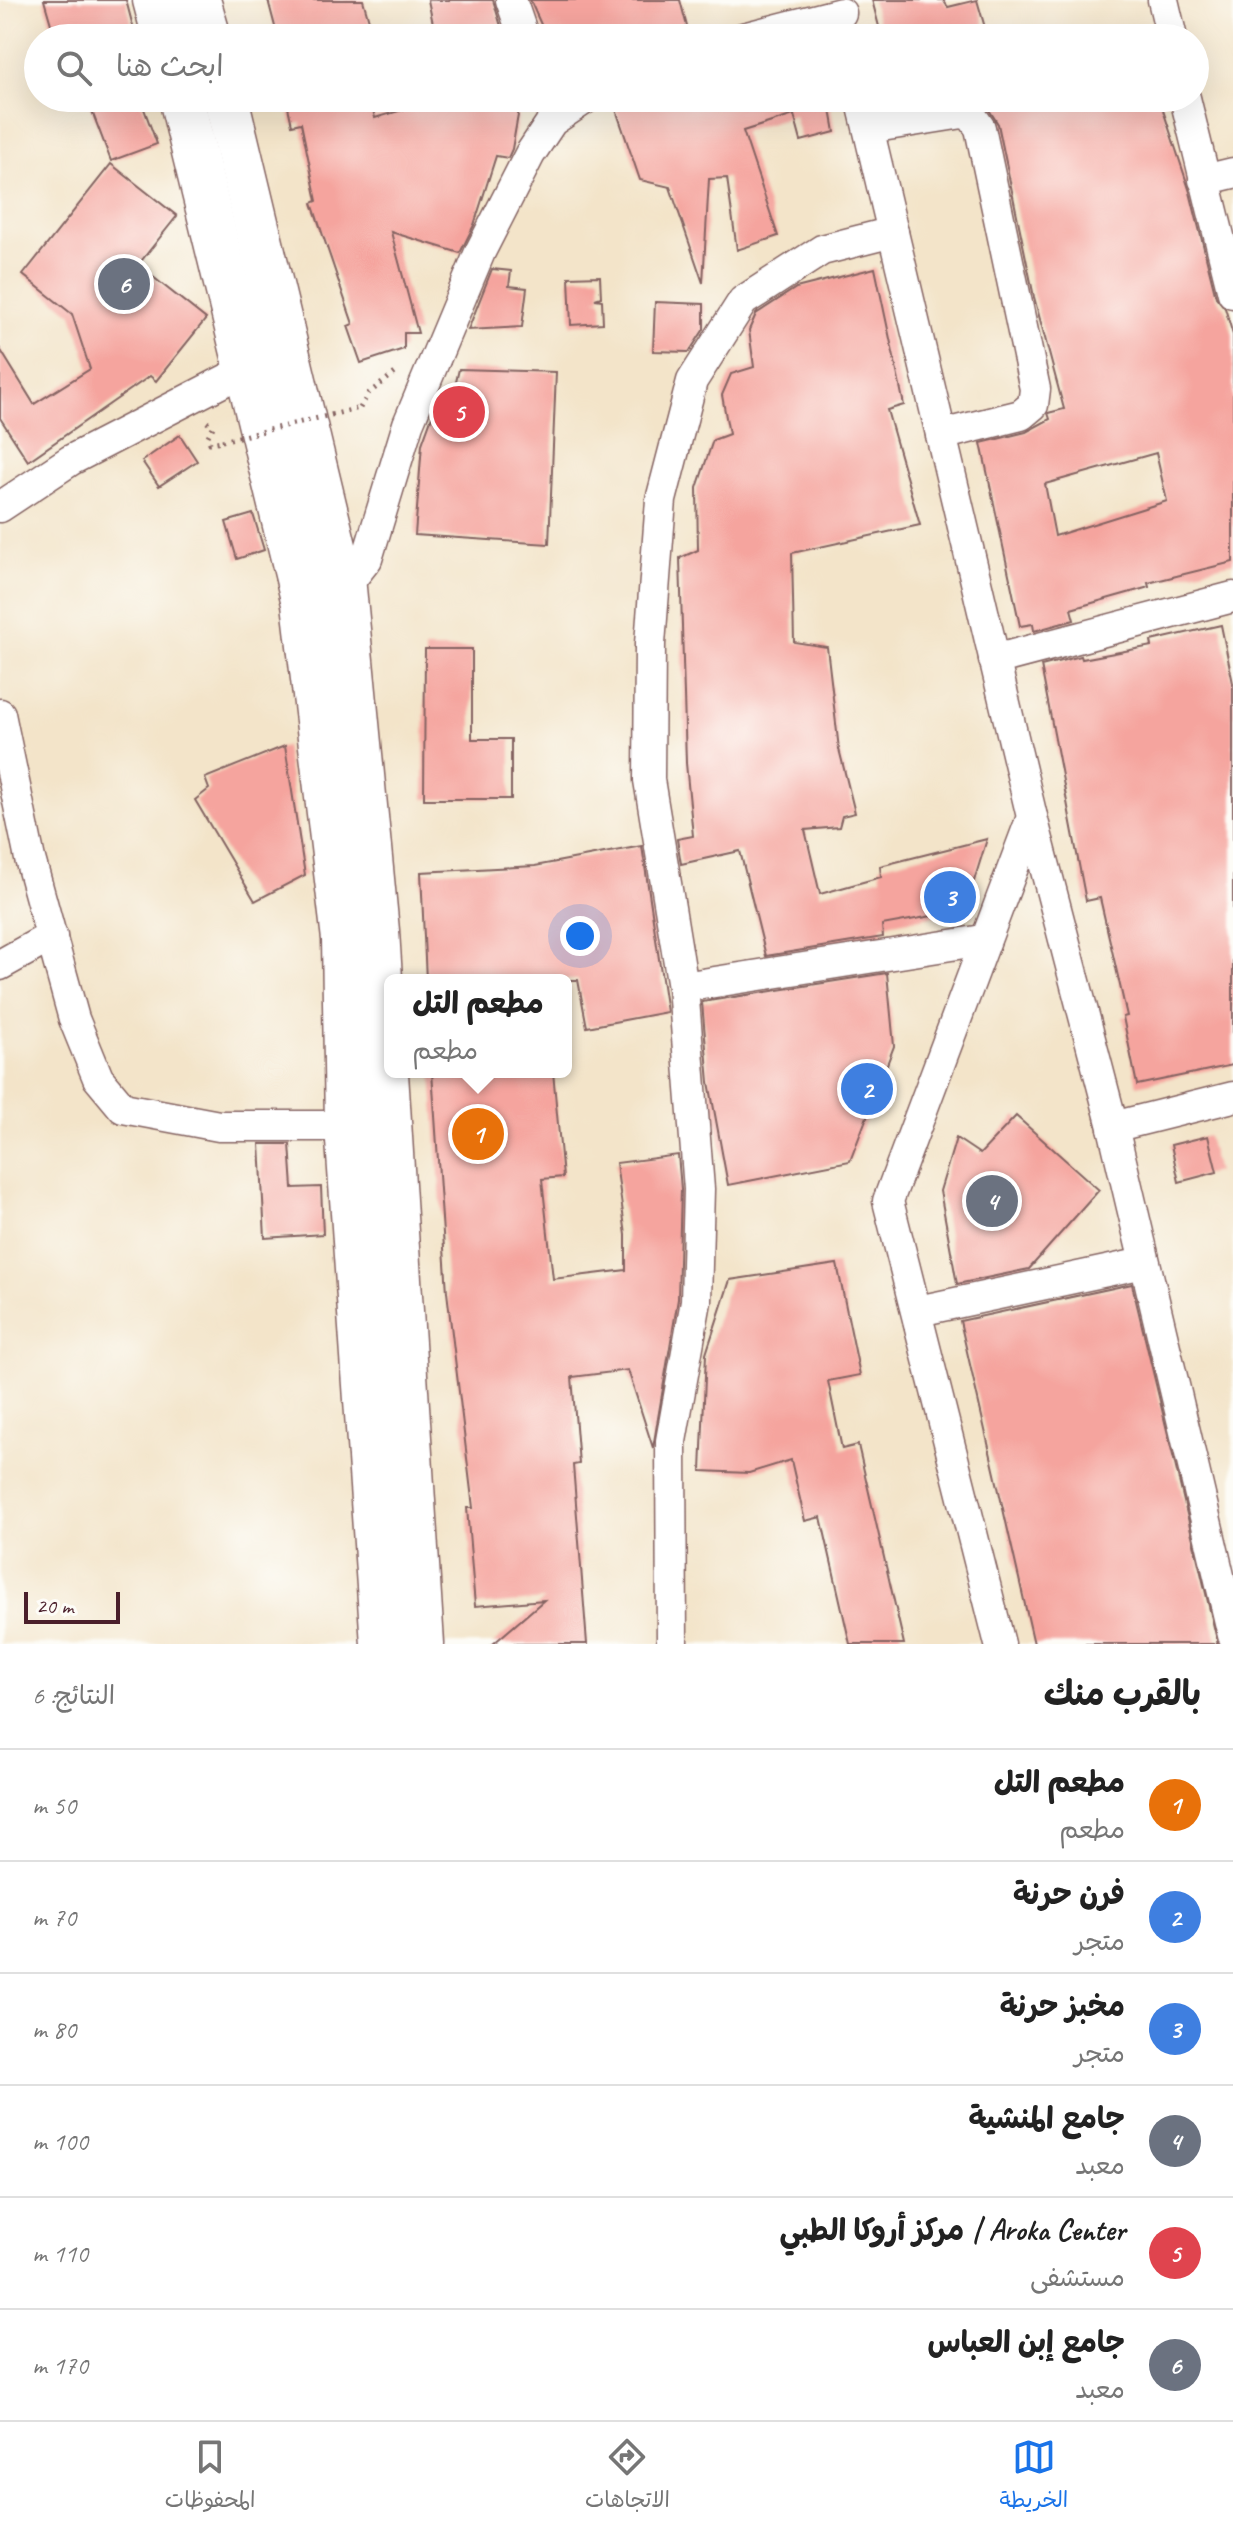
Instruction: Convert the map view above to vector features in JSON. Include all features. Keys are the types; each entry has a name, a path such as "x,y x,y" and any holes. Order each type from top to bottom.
{"main road":[{"path":"155,0 161,24"},
{"path":"198,0 205,24"},
{"path":"184,112 304,603 344,939 347,1126 383,1644"},
{"path":"229,112 344,588 377,931 384,1042"},
{"path":"386,1078 422,1644"}],"street":[{"path":"511,0 519,24"},
{"path":"1163,0 1169,24"},
{"path":"809,24 842,17"},
{"path":"344,588 367,559 408,424 480,252 530,154 547,112"},
{"path":"865,112 994,660 1113,1127 1233,1635"},
{"path":"869,128 969,112 980,128 1035,389 1033,405 1021,415 941,435"},
{"path":"1191,112 1219,177 1233,293"},
{"path":"672,1644 671,1441 696,1301 698,1205 683,987 649,780 650,644 661,500 692,381 743,301 822,250 893,232"},
{"path":"0,507 71,460 247,369"},
{"path":"994,660 1233,597"},
{"path":"0,714 30,859 74,1019 98,1078 123,1108 219,1126 347,1126"},
{"path":"1000,1644 888,1201 983,940 1032,817"},
{"path":"0,965 52,936"},
{"path":"683,987 983,940"},
{"path":"1113,1127 1233,1097"},
{"path":"918,1311 1144,1263"}],"path":[{"path":"202,422 208,422 213,427 208,436 210,443 360,408"}],"building":[{"path":"44,0 126,0 132,24 51,24"},
{"path":"268,0 363,0 370,24 274,24"},
{"path":"428,0 493,0 500,24 433,24"},
{"path":"530,0 680,0 686,24 541,24"},
{"path":"872,0 943,0 948,7 977,0 984,24 878,24"},
{"path":"92,112 145,112 157,144 111,161"},
{"path":"289,112 374,112 375,118 395,112 519,112 512,149 508,158 496,156 474,225 460,253 391,232 418,333 404,333 404,349 361,363 348,326 353,324 312,203 317,201 301,123 292,125"},
{"path":"617,112 831,112 835,132 801,141 794,115 743,131 778,236 737,250 727,178 709,179 703,283 670,187 640,180"},
{"path":"990,112 1164,112 1190,192 1216,297 1225,308 1233,335 1233,562 1148,583 1149,587 1071,609 1074,620 1034,631 1033,624 1020,626 981,443 1026,432 1050,419 1048,413 1064,409 1034,297 998,124","holes":["1156,453 1167,501 1055,536 1045,484"]},
{"path":"111,164 177,216 138,265 206,319 156,381 150,376 28,461 0,418 0,349 34,404 90,369 72,314 23,275"},
{"path":"875,268 904,405 887,410 920,525 792,553 794,642 827,647 839,749 855,813 842,816 839,827 805,830 820,894 881,877 880,866 987,839 965,910 882,925 883,937 766,956 740,851 681,864 677,839 693,836 686,763 680,558 698,550 697,488 713,440 729,434 722,395 731,374 754,367 749,330 756,314 796,288"},
{"path":"492,269 511,271 509,286 527,288 522,327 468,330"},
{"path":"600,276 601,297 595,299 602,300 603,323 571,325 569,277"},
{"path":"655,302 704,304 704,329 689,352 653,351"},
{"path":"459,369 556,372 549,544 415,535 422,444 439,397 447,421"},
{"path":"180,435 197,461 159,486 142,461"},
{"path":"253,514 264,550 237,559 226,522"},
{"path":"1221,625 1233,683 1233,1065 1137,1085 1123,1017 1127,1016 1100,898 1086,901 1041,666 1081,656 1082,659 1152,646 1151,641"},
{"path":"425,649 472,649 472,739 511,739 511,799 424,799"},
{"path":"285,746 305,875 255,901 195,800 209,789 205,778"},
{"path":"642,846 667,1012 587,1027 578,980 572,980 572,974 426,974 421,872 535,866"},
{"path":"887,973 894,1046 850,1161 728,1185 709,1082 702,1002"},
{"path":"432,1078 554,1078 563,1177 542,1179 553,1279 626,1270 626,1235 616,1163 678,1155 681,1189 678,1299 653,1448 628,1370 572,1377 579,1464 573,1465 587,1644 493,1644 544,1600 475,1606 467,1508 473,1508 447,1292"},
{"path":"1016,1116 1099,1190 1029,1269 957,1284 940,1191 956,1138 980,1154"},
{"path":"1208,1136 1217,1172 1179,1182 1171,1145"},
{"path":"260,1144 290,1144 293,1188 321,1187 323,1234 265,1238"},
{"path":"837,1264 860,1375 828,1381 842,1449 858,1445 904,1644 850,1644 821,1517 805,1521 791,1460 749,1473 701,1471 706,1354 730,1280"},
{"path":"1132,1284 1218,1644 1034,1644 960,1321"}],"place":[{"name":"جامع إبن العباس","path":"124,284"},
{"name":"Aroka Center | مركز أروكا الطبي","path":"459,412"},
{"name":"مخبز حرنة","path":"950,897"},
{"name":"فرن حرنة","path":"867,1089"},
{"name":"مطعم التل","path":"478,1134"},
{"name":"جامع المنشية","path":"992,1201"}]}
